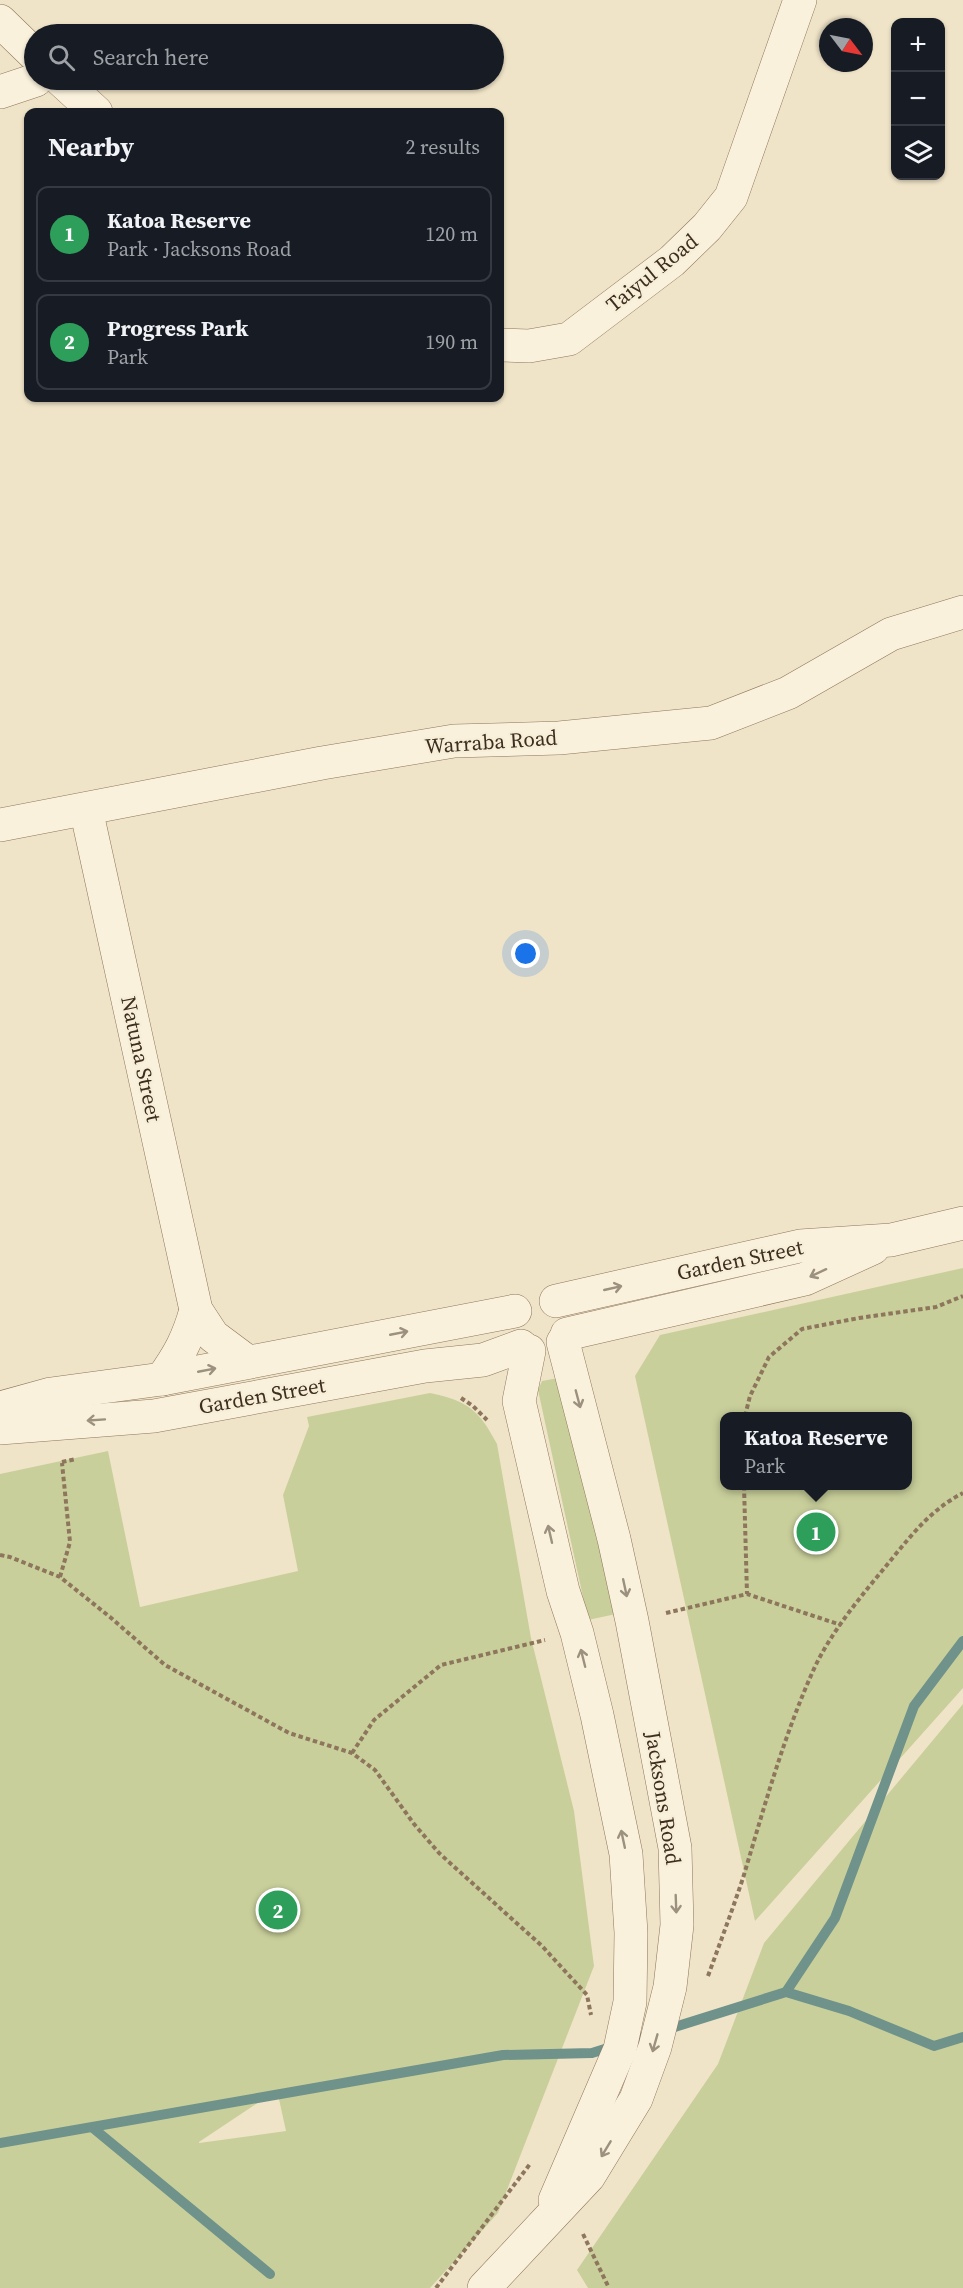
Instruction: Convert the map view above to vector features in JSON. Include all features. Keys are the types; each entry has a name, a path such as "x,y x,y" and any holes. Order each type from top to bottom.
{"street":[{"name":"Taiyul Road","path":"504,345 529,346 569,339 672,261 707,227 731,197 800,0"},
{"path":"0,21 24,44"},
{"path":"0,92 24,84"},
{"path":"72,90 92,108"},
{"name":"Warraba Road","path":"0,825 322,763 454,741 559,738 711,723 788,693 891,634 963,612"},
{"name":"Natuna Street","path":"87,809 196,1310 213,1336 248,1362"},
{"name":"Garden Street","path":"556,1300 800,1246 891,1240 963,1223"},
{"name":"Garden Street","path":"565,1338 805,1279 891,1240"},
{"path":"538,1296 556,1300 567,1315 569,1325 565,1338 547,1352 525,1348 512,1329 515,1311 521,1304 538,1296"},
{"name":"Natuna Street","path":"162,1379 188,1338 196,1310"},
{"name":"Garden Street","path":"0,1408 51,1394 162,1379 515,1311"},
{"name":"Jacksons Road","path":"484,2288 589,2176 636,2099 655,2047 670,1987 677,1925 675,1848 632,1621 565,1338"},
{"name":"Garden Street","path":"0,1428 154,1416 424,1366 483,1360 525,1348"},
{"name":"Jacksons Road","path":"525,1348 519,1401 563,1591 577,1633 594,1704 626,1854 631,1933 630,2002 620,2049 543,2227"},
{"path":"483,1360 519,1401"}],"path":[{"path":"746,1412 750,1396 769,1357 802,1329 936,1307 963,1296"},
{"path":"458,1396 473,1406 492,1426"},
{"path":"55,1423 62,1462 69,1542 60,1577"},
{"path":"62,1462 83,1458"},
{"path":"744,1490 747,1594"},
{"path":"714,1960 742,1880 776,1766 813,1670 867,1588 923,1522 944,1502 963,1493"},
{"path":"0,1556 10,1557 60,1577 165,1665 289,1733 352,1753 375,1770 414,1824 439,1853 542,1946 587,1995 592,2020"},
{"path":"664,1614 747,1594 841,1625"},
{"path":"352,1753 374,1720 441,1665 546,1640 543,1628"},
{"path":"436,2288 531,2163"},
{"path":"583,2234 609,2288"}],"green space":[{"path":"963,1268 963,1688 755,1921 635,1376 660,1335"},
{"path":"558,1378 616,1614 588,1620 538,1390 542,1381"},
{"path":"430,1393 454,1400 471,1409 484,1423 497,1444 531,1638 574,1811 594,1966 498,2213 430,2288 0,2288 0,1474 108,1451 140,1607 298,1571 283,1495 309,1426 307,1417","holes":["277,2090 286,2131 199,2143"]},
{"path":"963,1704 963,2288 588,2288 577,2270 718,2064 764,1943"}],"waterway":[{"path":"786,1992 835,1918 914,1706 963,1641"},
{"path":"0,2143 503,2055 592,2053 786,1992 849,2011 934,2046 963,2037"},
{"path":"93,2128 270,2274"}],"place":[{"name":"Katoa Reserve","path":"816,1532"},
{"name":"Progress Park","path":"278,1910"}]}
